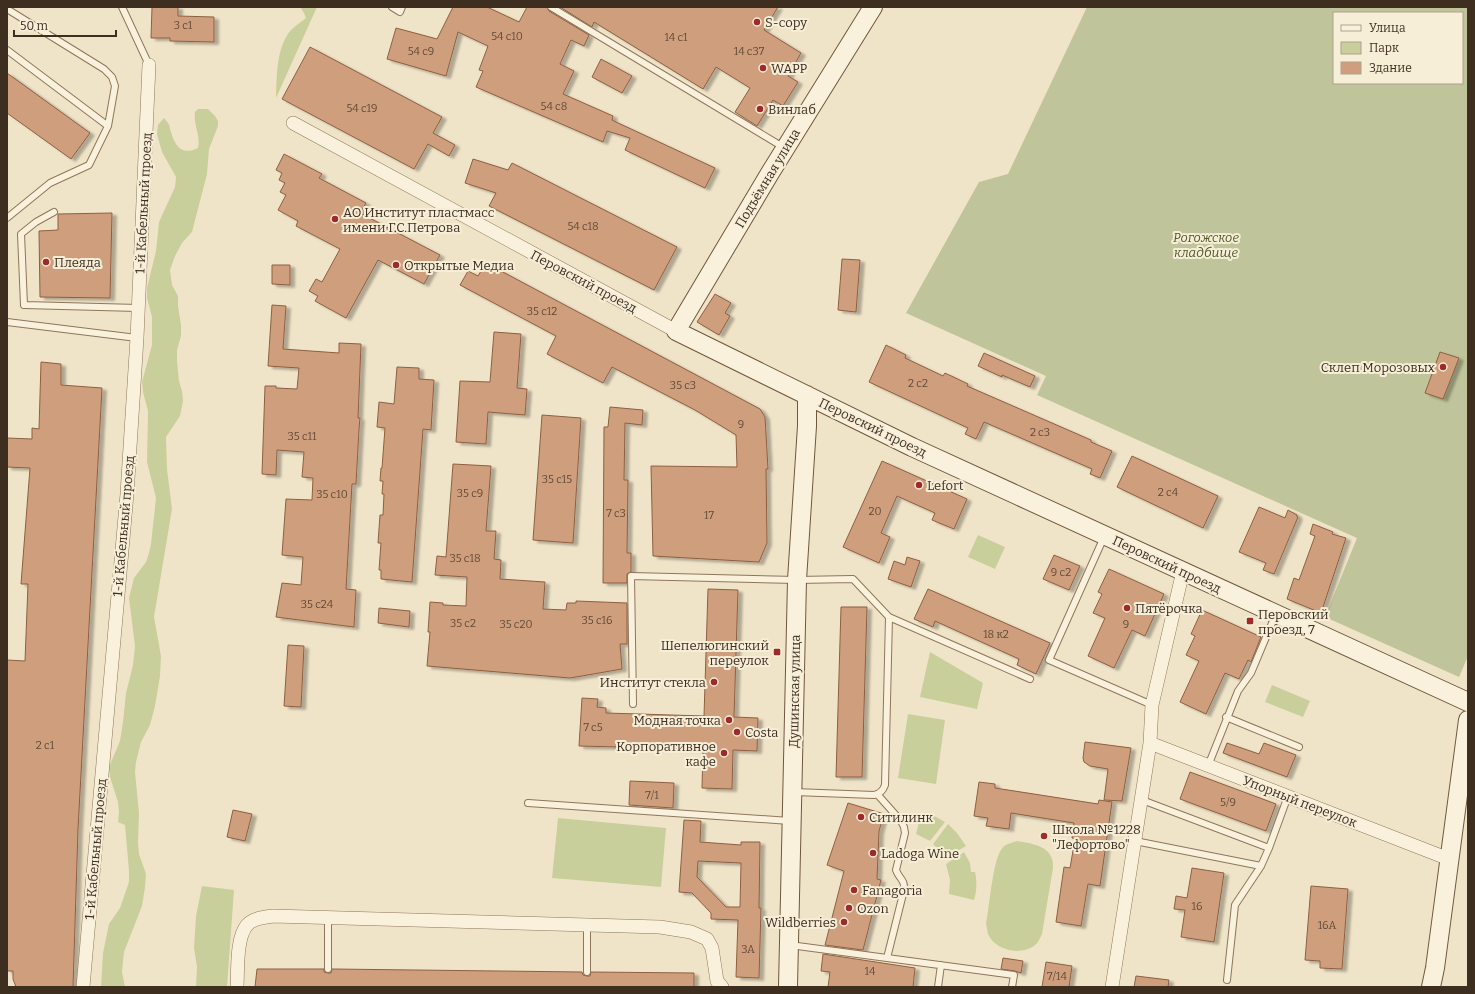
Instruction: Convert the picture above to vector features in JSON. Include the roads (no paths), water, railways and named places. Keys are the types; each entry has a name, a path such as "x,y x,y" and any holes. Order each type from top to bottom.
{"street":[{"name":"Подъёмная улица","path":"676,330 785,148 873,7"},
{"name":"1-й Кабельный проезд","path":"82,987 127,494 138,338 138,308 149,65"},
{"name":"Перовский проезд","path":"293,123 676,330 912,447 1468,702"},
{"name":"Душинская улица","path":"788,987 797,580 807,426 807,395"},
{"path":"1112,987 1142,800 1150,743 1152,705 1183,571"},
{"path":"1431,987 1435,968 1468,720"},
{"name":"Упорный переулок","path":"1150,743 1449,859"},
{"path":"237,987 240,937 247,924 256,919 273,916 660,927 691,932 706,939 712,948 717,981 722,987"},
{"path":"1435,968 1437,987"}],"lane":[{"path":"122,7 149,65"},
{"path":"392,7 400,12 402,7"},
{"path":"551,7 785,148"},
{"path":"7,9 104,69 112,77 115,86 108,126 89,165 50,183 7,218"},
{"path":"7,50 108,126"},
{"path":"54,212 36,222 21,234 24,305 138,308"},
{"path":"7,322 138,338"},
{"path":"1104,535 1049,660 1152,705"},
{"path":"633,704 631,576 797,580 853,579 889,617 1030,679"},
{"path":"1208,766 1226,717 1238,691 1251,673 1276,614"},
{"path":"792,792 818,794 877,794 884,789 889,617"},
{"path":"1226,717 1299,746"},
{"path":"877,794 901,821 905,829 896,870 898,875 903,880 904,890 887,958"},
{"path":"1227,980 1235,905 1261,866 1288,796"},
{"path":"1142,800 1269,848"},
{"path":"528,804 792,821"},
{"path":"1135,841 1261,866"},
{"path":"328,918 328,969"},
{"path":"586,924 587,972"},
{"path":"789,944 1014,975 1012,987"},
{"path":"938,987 941,965"}],"place":[{"name":"S-copy","path":"757,22"},
{"name":"WAPP","path":"763,68"},
{"name":"Винлаб","path":"760,109"},
{"name":"АО Институт пластмасс имени Г.С.Петрова","path":"335,219"},
{"name":"Плеяда","path":"46,262"},
{"name":"Открытые Медиа","path":"396,265"},
{"name":"Склеп Морозовых","path":"1443,367"},
{"name":"Lefort","path":"919,485"},
{"name":"Пятёрочка","path":"1127,608"},
{"name":"Перовский проезд, 7","path":"1250,621"},
{"name":"Шепелюгинский переулок","path":"777,652"},
{"name":"Институт стекла","path":"714,682"},
{"name":"Модная точка","path":"729,720"},
{"name":"Costa","path":"737,732"},
{"name":"Корпоративное кафе","path":"724,753"},
{"name":"Ситилинк","path":"861,817"},
{"name":"Школа №1228 \"Лефортово\"","path":"1044,836"},
{"name":"Ladoga Wine","path":"873,853"},
{"name":"Fanagoria","path":"854,890"},
{"name":"Ozon","path":"849,908"},
{"name":"Wildberries","path":"844,922"}],"park label":[{"name":"Рогожское кладбище","path":"1206,244"}]}
